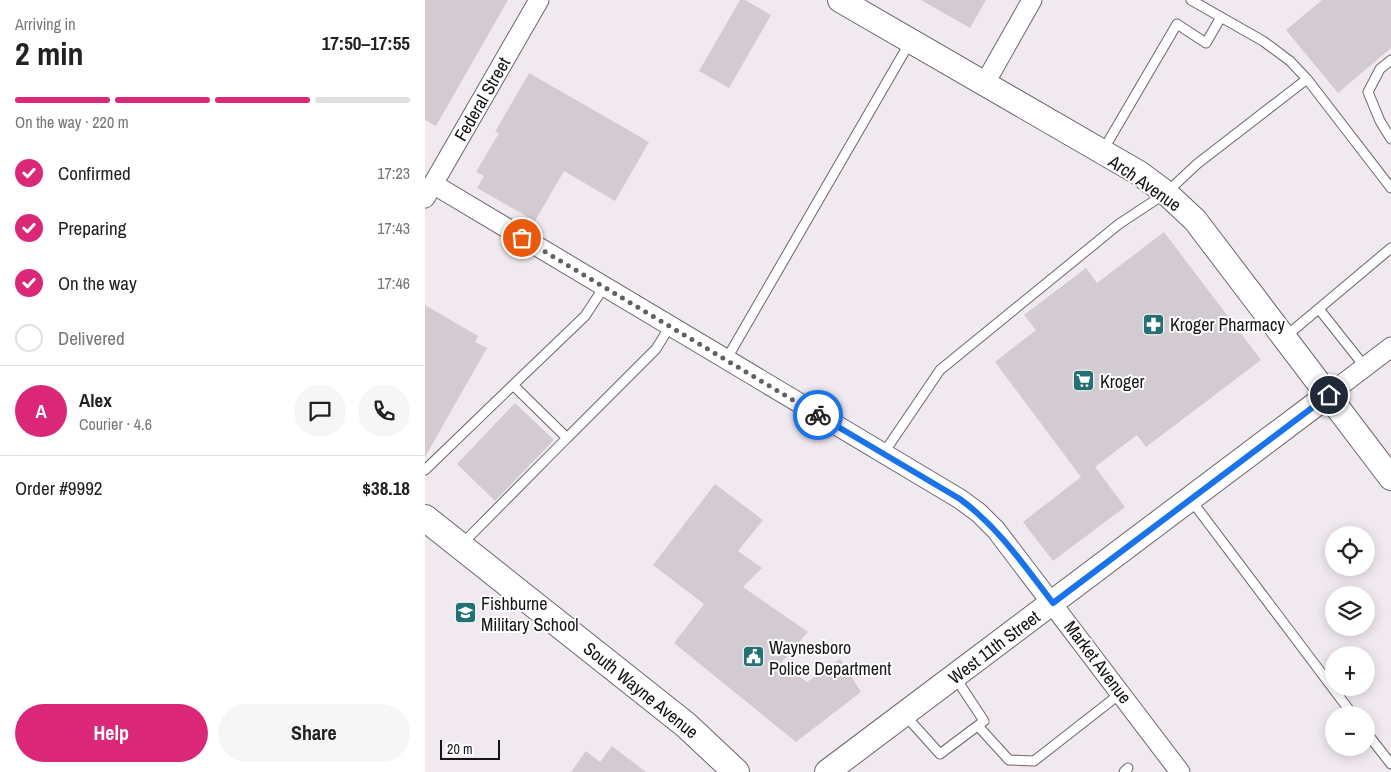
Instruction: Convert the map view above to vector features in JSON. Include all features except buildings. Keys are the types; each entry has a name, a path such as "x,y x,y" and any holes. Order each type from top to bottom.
{"main road":[{"name":"South Wayne Avenue","path":"425,518 686,725 736,772"}],"street":[{"name":"Federal Street","path":"429,191 539,0"},
{"name":"Arch Avenue","path":"839,0 1102,152 1166,193 1195,220 1391,478"},
{"path":"985,83 1032,0"},
{"name":"Market Avenue","path":"429,191 604,287 960,499 979,513 996,530 1053,603 1180,772"},
{"path":"1329,395 1391,347"},
{"name":"West 11th Street","path":"827,772 1329,395"}],"lane":[{"path":"1191,0 1263,40 1290,61 1307,78 1391,188"},
{"path":"1102,152 1177,24 1206,43 1221,17"},
{"path":"726,360 910,41"},
{"path":"1391,60 1380,69 1368,92 1391,139"},
{"path":"883,454 940,370 1119,224 1166,193 1197,164 1307,78"},
{"path":"1285,338 1391,248"},
{"path":"425,470 585,316 604,287"},
{"path":"1319,309 1365,367"},
{"path":"460,546 656,349 670,326"},
{"path":"513,385 567,438"},
{"path":"1190,499 1346,706"},
{"path":"904,714 940,754 978,726 984,721 954,677"},
{"path":"978,726 1009,760 1034,760 1121,693"},
{"path":"1375,744 1391,764"}],"way so far":[{"path":"522,238 818,415"}],"place":[{"name":"Kroger Pharmacy","path":"1154,324"},
{"name":"Kroger","path":"1084,381"},
{"name":"Fishburne Military School","path":"465,613"},
{"name":"Waynesboro Police Department","path":"753,657"}],"route":[{"path":"818,415 960,499 979,513 996,530 1053,603 1329,395"}]}
